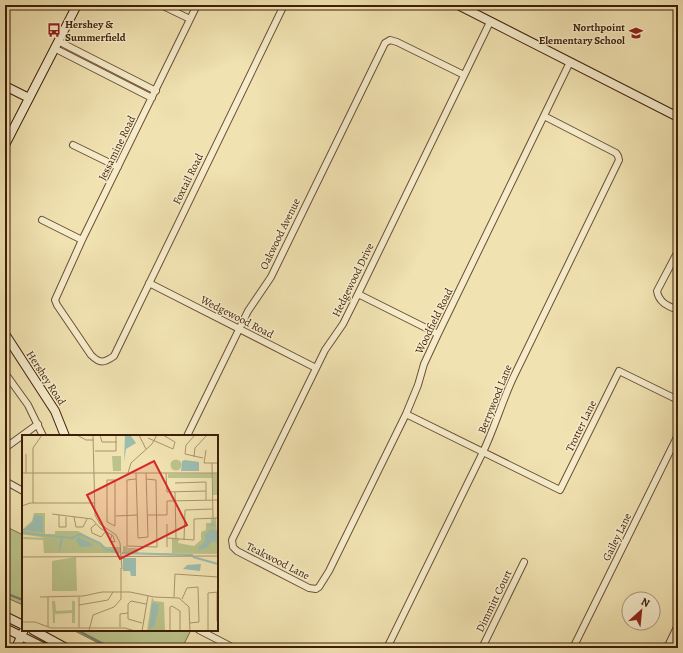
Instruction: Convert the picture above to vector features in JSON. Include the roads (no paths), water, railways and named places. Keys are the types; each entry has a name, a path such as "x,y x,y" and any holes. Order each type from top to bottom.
{"main road":[{"path":"5,145 77,5"},
{"path":"458,5 678,117"},
{"path":"5,86 29,98"},
{"name":"Hershey Road","path":"5,334 55,411 65,435"},
{"path":"5,616 22,624"},
{"path":"5,628 23,633 29,644 45,648"},
{"path":"29,644 35,631 66,648"},
{"path":"16,648 23,633"}],"street":[{"path":"161,5 190,19"},
{"name":"Jessamine Road","path":"108,360 103,362 96,360 91,355 55,300 82,240 197,5"},
{"name":"Foxtail Road","path":"108,360 114,356 284,5"},
{"name":"Hedgewood Drive","path":"232,545 232,540 237,528 325,350 343,324 358,294 490,22"},
{"name":"Oakwood Avenue","path":"187,435 248,311 271,277 385,43 389,40 397,42 464,75"},
{"path":"56,44 100,63 156,91"},
{"path":"56,44 96,70 152,98"},
{"name":"Woodfield Road","path":"318,588 322,584 406,414 418,385 424,364 570,62"},
{"path":"96,70 100,63"},
{"name":"Berrywood Lane","path":"387,648 483,452 507,390 615,169 618,156 616,153 544,116"},
{"path":"73,145 118,167"},
{"path":"42,220 82,240"},
{"path":"678,251 657,291 658,297 663,303 678,310"},
{"name":"Wedgewood Road","path":"149,283 316,368"},
{"path":"358,294 438,334"},
{"name":"Trotter Lane","path":"483,452 560,490 619,371 678,400"},
{"path":"5,373 28,405 43,435"},
{"path":"406,414 483,452"},
{"path":"23,435 38,424"},
{"name":"Gailey Lane","path":"573,648 678,434"},
{"path":"5,448 22,436"},
{"path":"5,481 22,490"},
{"name":"Teakwood Lane","path":"232,545 237,551 309,588 318,588"},
{"name":"Dimmitt Court","path":"482,648 524,562"},
{"path":"667,648 678,625"},
{"path":"201,631 234,648"}],"waterway":[{"path":"5,593 22,600"},
{"path":"79,631 111,648"}],"place":[{"name":"Hershey & Summerfield","path":"54,30"},
{"name":"Northpoint Elementary School","path":"636,33"}]}
